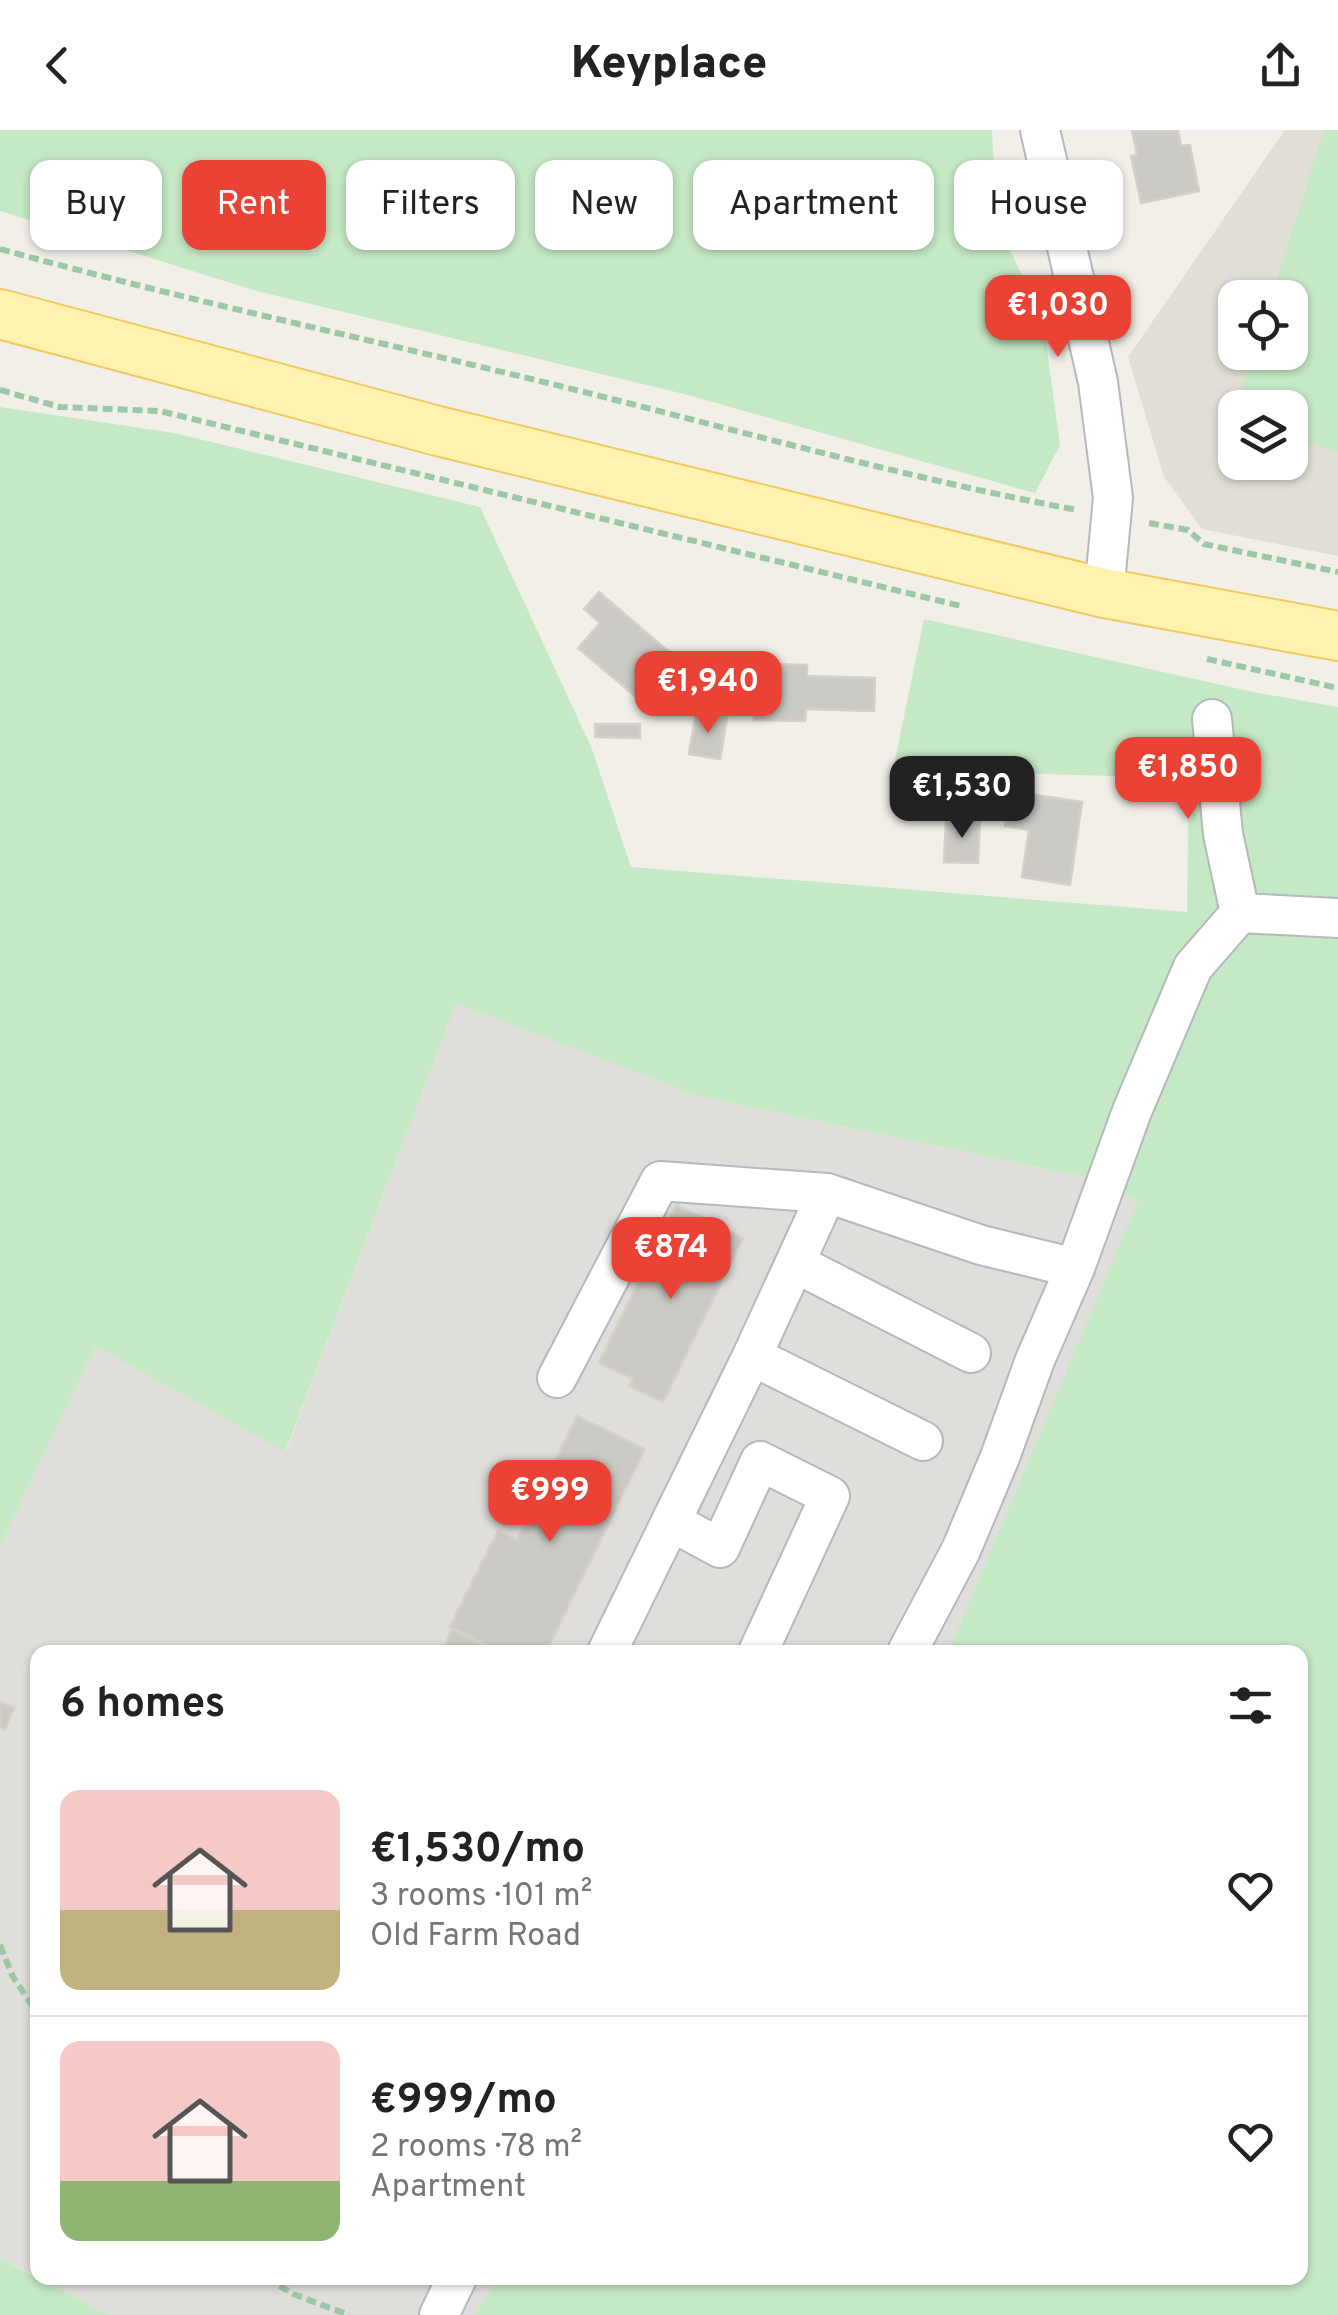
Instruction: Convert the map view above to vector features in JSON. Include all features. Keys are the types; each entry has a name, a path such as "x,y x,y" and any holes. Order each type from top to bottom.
{"main road":[{"path":"0,314 438,431 1104,593 1338,636"}],"street":[{"path":"1040,130 1098,382 1114,517 1104,593"},
{"path":"1212,720 1223,834 1240,913"},
{"path":"1240,913 1338,918"},
{"path":"910,1645 961,1550 1034,1360 1075,1268 1132,1111 1193,967 1240,913"},
{"path":"557,1378 660,1180 827,1193 981,1245 1075,1268"},
{"path":"611,1645 827,1193"},
{"path":"795,1262 970,1353"},
{"path":"752,1356 923,1441"},
{"path":"672,1522 720,1548 760,1461 830,1496 761,1645"},
{"path":"439,2315 454,2285"}],"path":[{"path":"0,249 131,285 994,494 1188,530 1204,544 1338,572"},
{"path":"0,390 60,407 160,411 963,606"},
{"path":"1212,720 1228,616"},
{"path":"1203,658 1338,688"},
{"path":"0,1946 30,2002"},
{"path":"278,2285 349,2315"}],"shaded area":[{"path":"1285,130 1338,130 1338,556 1202,529 1164,477 1128,357"},
{"path":"456,1002 698,1096 1080,1176 1139,1201 951,1645 30,1645 30,2273 0,2258 0,1545 96,1346 286,1451"},
{"path":"51,2285 493,2285 474,2315 109,2315"}],"green space":[{"path":"0,130 992,130 994,160 954,160 954,250 1010,250 1043,321 1060,445 1035,493 684,394 257,291 125,250 162,250 162,160 30,160 30,220 0,211"},
{"path":"1324,130 1338,130 1338,452 1308,443 1308,390 1241,390 1248,370 1308,370 1308,280 1276,280"},
{"path":"0,407 174,433 480,507 592,749 631,867 1187,912 1189,778 893,770 924,619 1338,707 1338,2315 474,2315 493,2285 1308,2285 1308,1645 951,1645 1138,1201 1080,1176 698,1096 456,1003 285,1452 96,1346 0,1545"},
{"path":"0,2258 30,2274 30,2285 52,2285 109,2315 0,2315"}],"building":[{"path":"1132,130 1178,130 1181,146 1190,145 1199,191 1141,203 1131,156 1137,155"},
{"path":"599,592 684,665 660,694 647,683 635,696 578,648 600,623 584,609"},
{"path":"758,664 807,665 807,676 875,678 874,711 806,709 805,721 754,720 754,710 730,708 731,682 758,683"},
{"path":"696,713 727,718 720,759 689,754"},
{"path":"595,724 640,724 640,738 595,737"},
{"path":"1010,791 1082,802 1070,885 1022,877 1029,830 1005,826"},
{"path":"946,819 980,820 978,863 944,862"},
{"path":"676,1205 743,1238 663,1402 629,1386 633,1379 599,1363"},
{"path":"577,1416 645,1449 549,1645 487,1645 450,1627 498,1531 517,1540"},
{"path":"452,1630 483,1645 445,1645"},
{"path":"0,1702 14,1708 5,1730 0,1727"}]}
